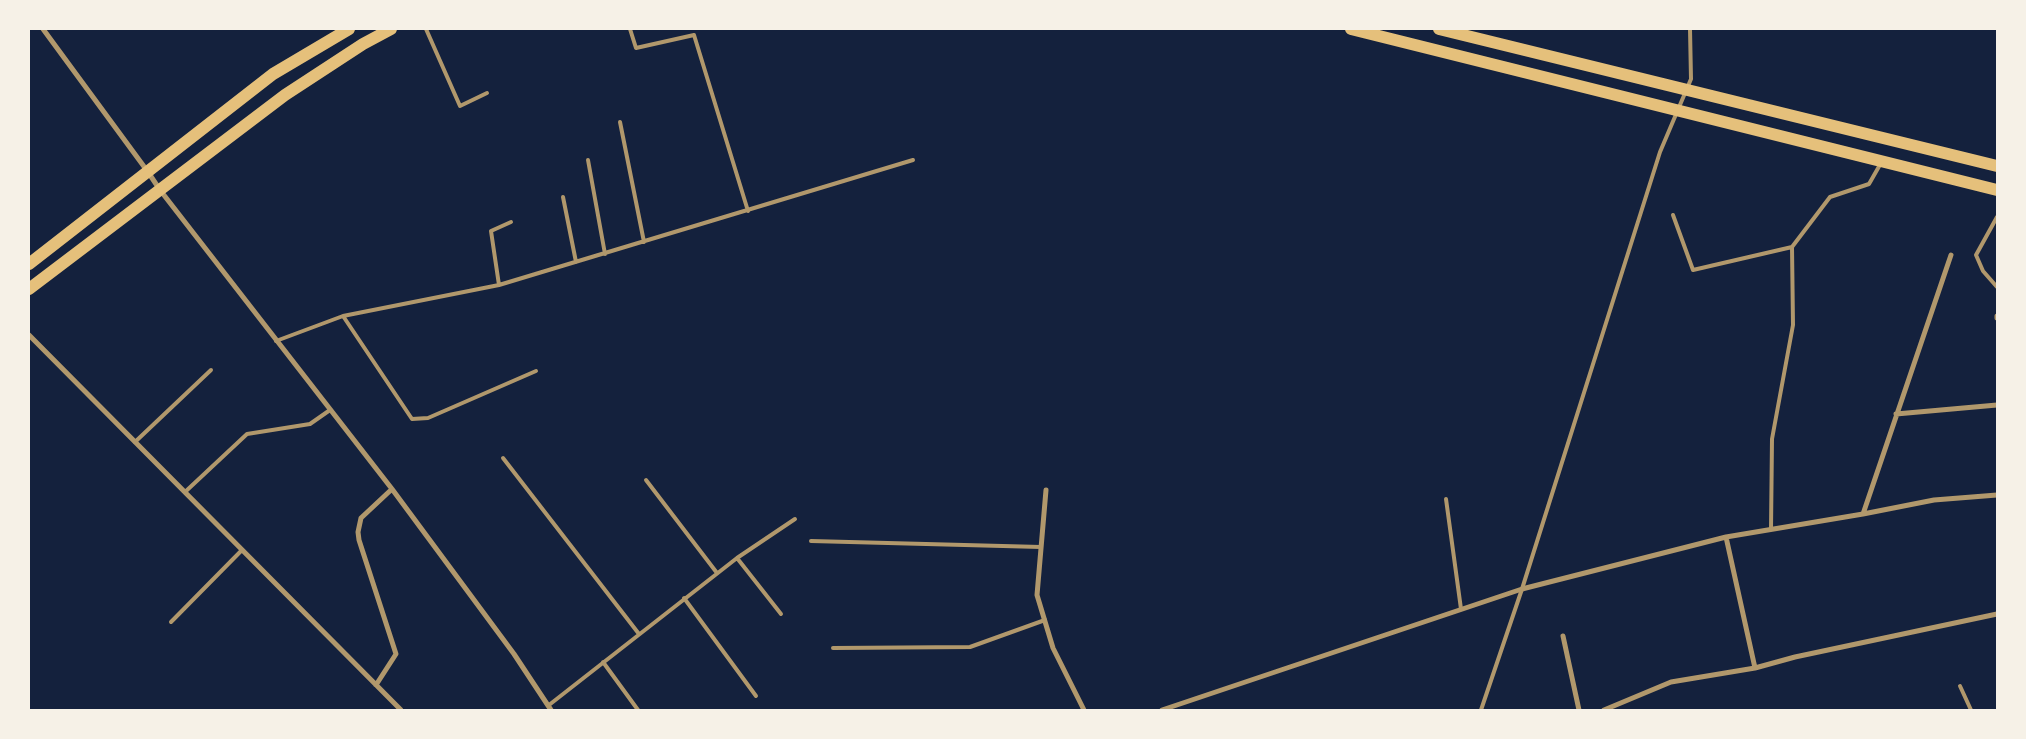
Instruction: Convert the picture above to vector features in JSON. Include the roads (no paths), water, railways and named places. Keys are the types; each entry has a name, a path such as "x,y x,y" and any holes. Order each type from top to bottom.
{"main road":[{"path":"29,264 273,74 349,29"},
{"path":"29,290 285,95 363,44 391,29"},
{"path":"1351,29 1679,109 1997,190"},
{"path":"1439,29 1997,166"}],"street":[{"path":"43,29 160,190 392,489 550,708"},
{"path":"1863,514 1951,255"},
{"path":"29,334 400,710"},
{"path":"1896,414 1997,405"},
{"path":"376,686 396,654 358,532 361,518 392,489"},
{"path":"1046,490 1037,595 1053,648 1084,710"},
{"path":"1162,710 1522,588 1726,537 1934,500 1997,495"},
{"path":"1726,537 1755,668"},
{"path":"1604,710 1670,682 1755,668 1804,655 1997,614"},
{"path":"1563,636 1579,710"}],"lane":[{"path":"426,29 460,106 487,93"},
{"path":"630,29 636,48 694,35 748,211"},
{"path":"1481,710 1522,588 1660,152 1691,78 1690,29"},
{"path":"620,122 644,242"},
{"path":"588,160 605,254"},
{"path":"276,341 343,316 499,285 913,160"},
{"path":"1771,529 1772,439 1793,326 1792,247 1830,197 1869,184 1883,161"},
{"path":"563,197 576,262"},
{"path":"1673,215 1693,270 1792,247"},
{"path":"1997,217 1976,255 1983,271 1997,287"},
{"path":"499,285 491,231 511,222"},
{"path":"343,316 412,419 428,418 536,371"},
{"path":"135,442 211,370"},
{"path":"185,492 246,434 310,424 330,410"},
{"path":"503,458 639,634"},
{"path":"646,480 717,573"},
{"path":"1446,499 1462,609"},
{"path":"550,708 603,662 684,598 737,558 795,519"},
{"path":"811,541 1041,547"},
{"path":"171,622 242,550"},
{"path":"737,558 781,614"},
{"path":"684,598 756,696"},
{"path":"833,648 970,647 1045,620"},
{"path":"603,662 638,710"},
{"path":"1960,686 1971,710"}]}
